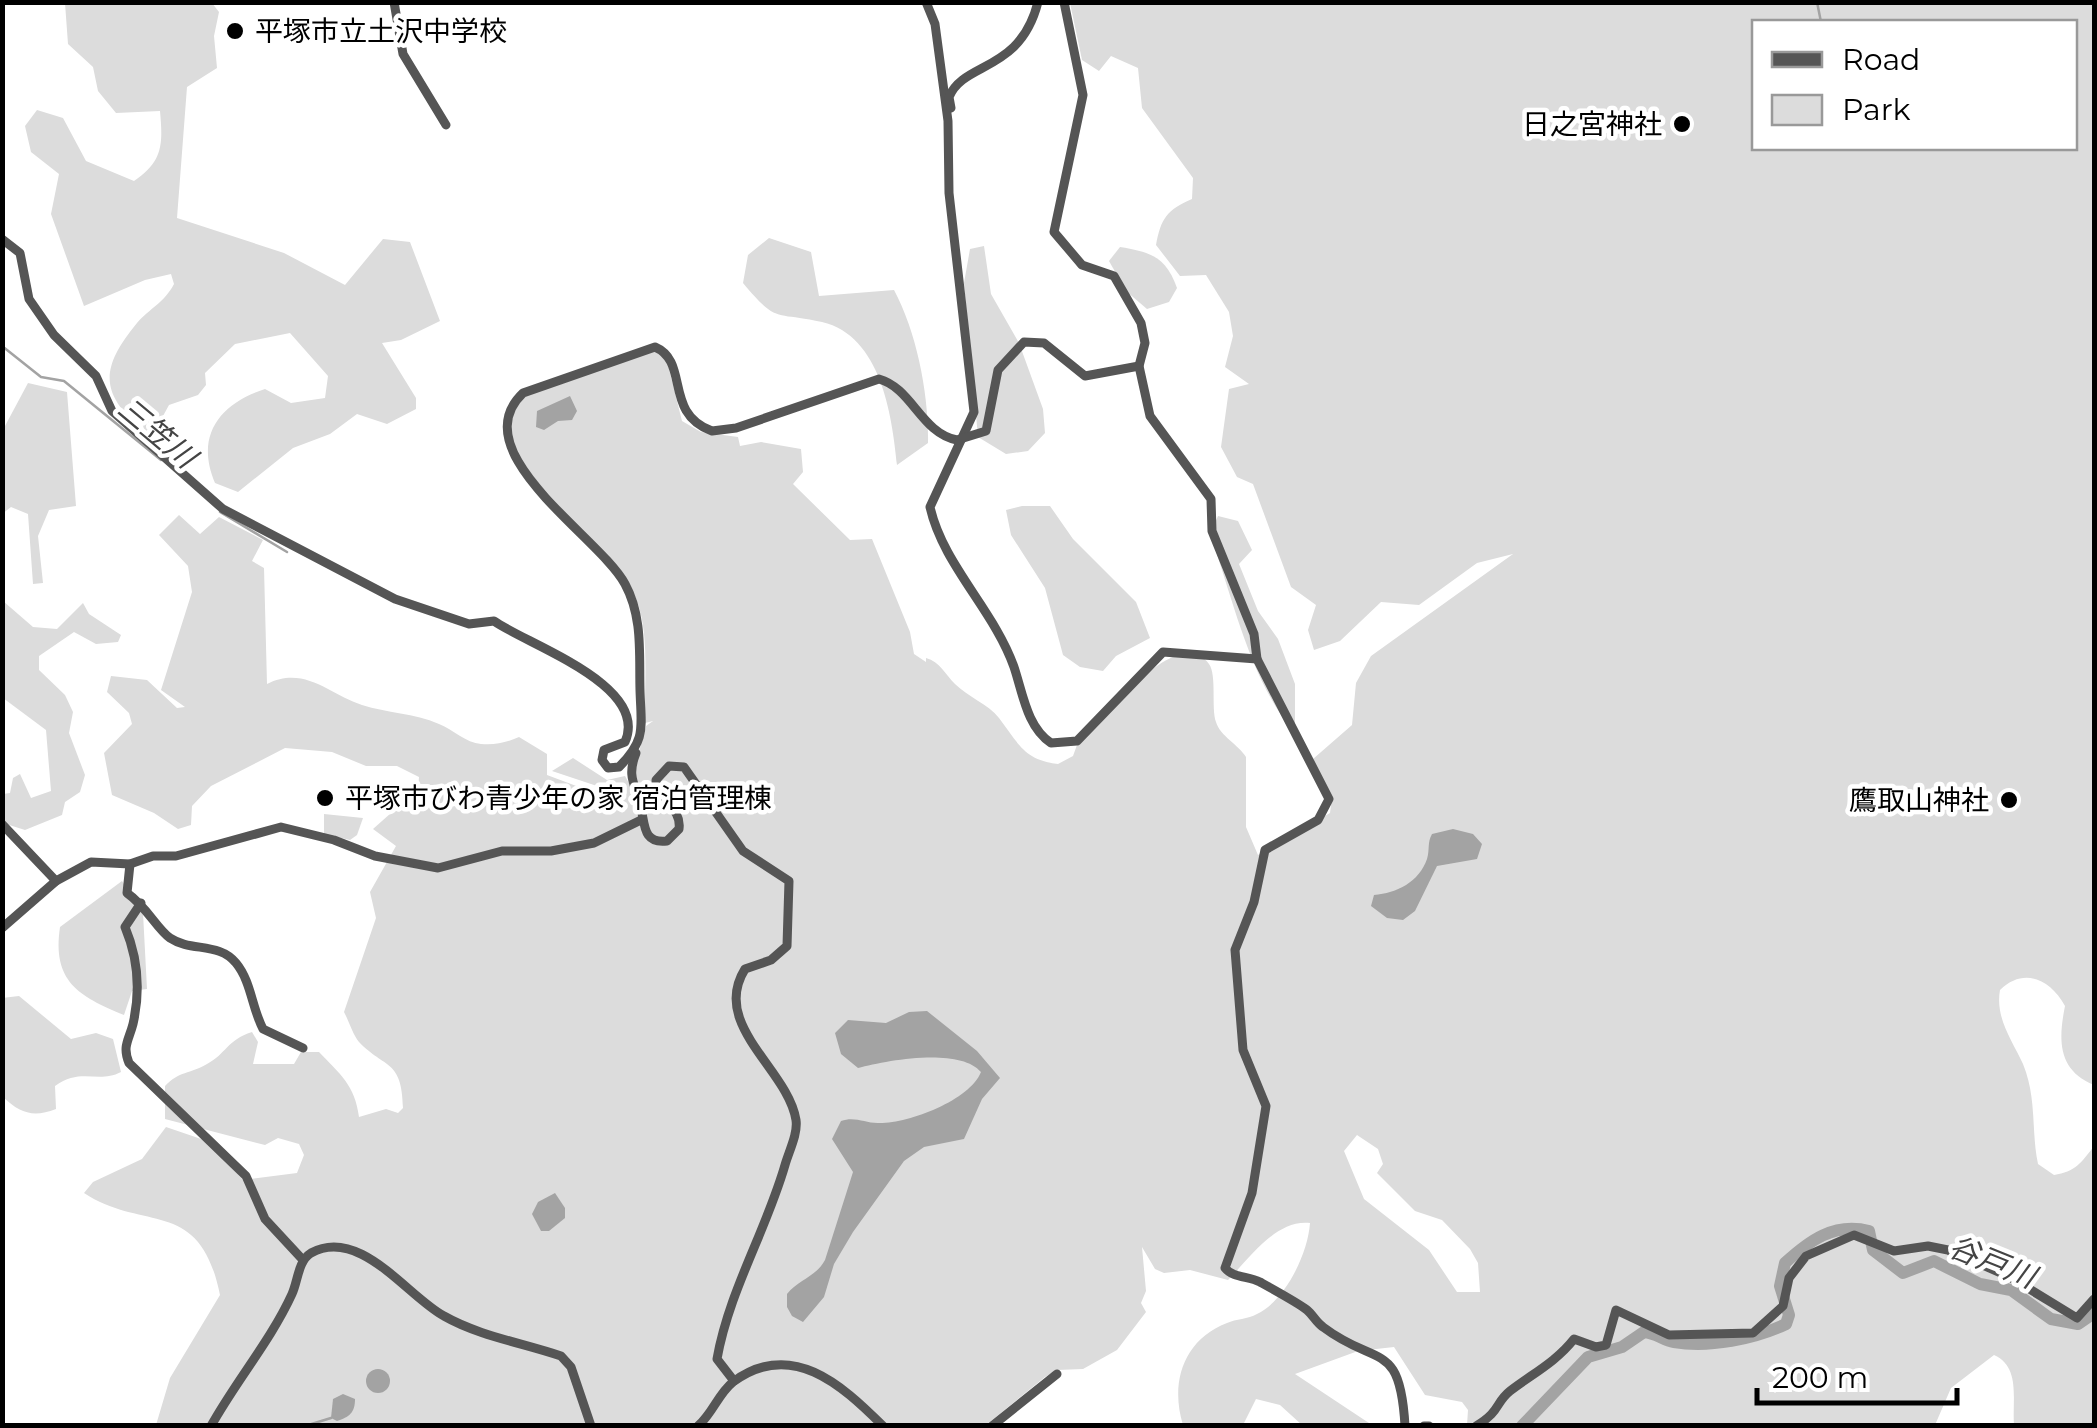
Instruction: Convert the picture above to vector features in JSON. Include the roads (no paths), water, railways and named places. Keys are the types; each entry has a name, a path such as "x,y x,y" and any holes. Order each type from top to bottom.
{"street":[{"path":"394,2 403,54 446,126"},
{"path":"926,2 935,24 948,121 949,194 974,412 933,495 934,524 1000,633 1040,736 1051,743 1076,741 1164,652 1257,659"},
{"path":"948,121 953,120 953,89 1020,42 1031,28 1038,2"},
{"path":"1064,2 1083,95 1054,232 1082,266 1114,276 1142,324 1145,343 1138,366 1153,422 1211,499 1212,530 1254,634 1257,659 1329,800 1318,820 1265,850 1254,902 1236,941 1242,1050 1266,1106 1252,1193 1225,1268 1304,1307 1325,1329 1390,1362 1402,1389 1405,1426"},
{"path":"2,239 20,254 29,299 54,335 96,376 112,412 224,509 286,546 308,552 336,571 406,604 469,624 494,621 522,642 546,648 611,690 621,702 628,738 604,750 605,765 619,766 639,746"},
{"path":"734,1381 717,1360 727,1314 770,1215 796,1128 792,1110 769,1064 742,1032 739,981 744,969 771,960 787,946 792,891 782,873 743,851 684,767 669,766 656,780 659,793 678,813 674,836 659,842 644,832 629,775 639,746 640,641 631,597 616,570 552,504 508,442 506,422 519,396 650,347 670,358 688,418 712,431 736,428 879,379 894,386 946,438 964,439 986,432 998,370 1024,342 1044,343 1085,376 1138,366"},
{"path":"2,928 56,881 91,862 130,864 281,827 334,840 376,856 438,868 502,851 551,851 594,843 641,820"},
{"path":"2,824 56,881"},
{"path":"130,864 127,893 141,903 173,940 212,948 234,961 263,1029 304,1048"},
{"path":"141,903 125,927 138,964 133,1022 125,1042 129,1063 246,1176 265,1218 303,1260"},
{"path":"1476,1426 1498,1412 1509,1392 1553,1361 1574,1340 1596,1347 1606,1345 1616,1310 1669,1335 1696,1338 1752,1334 1785,1301 1793,1270 1818,1247 1854,1235 1904,1252 1928,1246 1948,1250 2008,1276 2077,1318 2094,1299"},
{"path":"211,1426 289,1300 303,1260 324,1250 354,1253 400,1280 444,1317 560,1356 571,1367 591,1426"},
{"path":"698,1426 734,1381 777,1363 798,1364 840,1386 883,1426"},
{"path":"992,1426 1056,1374"}],"waterway":[{"path":"1817,2 1821,20"},
{"name":"三笠川","path":"2,346 41,377 64,381 161,460"},
{"name":"三笠川","path":"220,512 287,552"},
{"name":"谷戸川","path":"1522,1426 1588,1357 1622,1347 1644,1332 1674,1342 1702,1344 1746,1338 1786,1324 1789,1315 1780,1286 1785,1263 1803,1247 1833,1231 1869,1231 1873,1250 1903,1273 1934,1261 1980,1284 2011,1290 2051,1319 2078,1324 2094,1313"},
{"path":"305,1426 331,1418"}],"place":[{"name":"平塚市立土沢中学校","path":"235,31"},
{"name":"日之宮神社","path":"1682,124"},
{"name":"平塚市びわ青少年の家 宿泊管理棟","path":"325,798"},
{"name":"鷹取山神社","path":"2009,800"}]}
